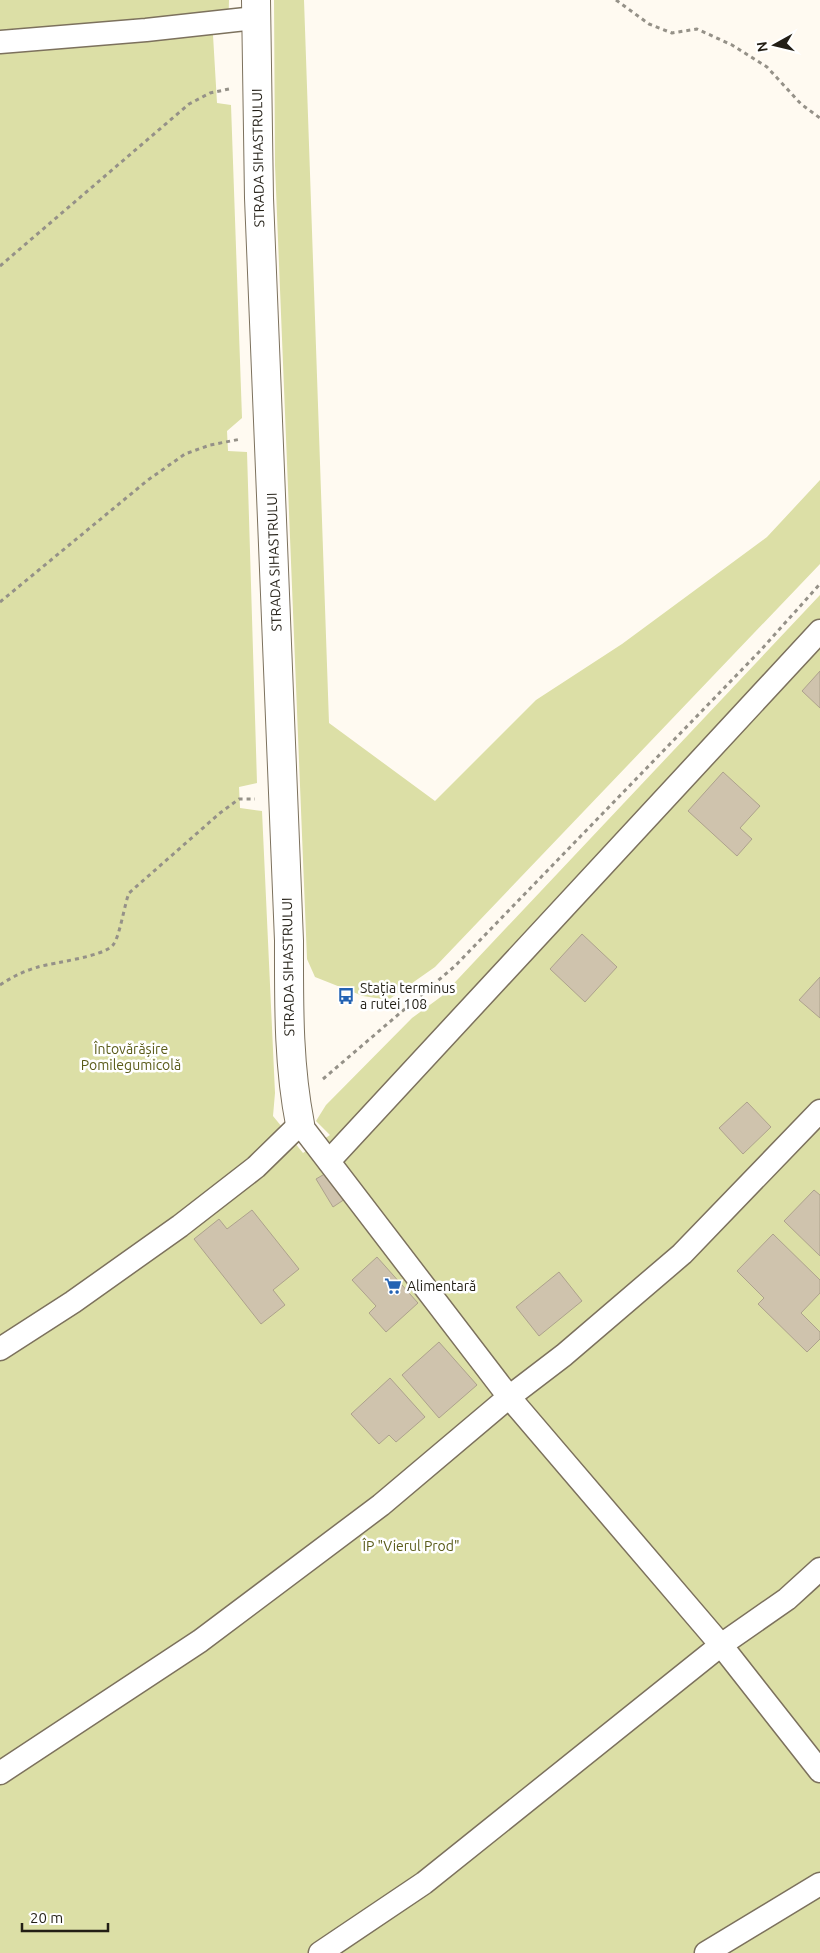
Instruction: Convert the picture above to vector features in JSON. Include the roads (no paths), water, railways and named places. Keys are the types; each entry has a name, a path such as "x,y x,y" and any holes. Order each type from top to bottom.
{"street":[{"path":"0,42 146,30 255,9"},
{"name":"STRADA SIHASTRULUI","path":"255,9 259,198 289,941 289,1033 297,1113"},
{"path":"330,1161 820,630"},
{"path":"0,1773 200,1641 381,1505 509,1397 564,1355 682,1254 820,1111"},
{"path":"0,1348 73,1302 180,1226 256,1167 297,1113 330,1161 509,1397 721,1645 820,1771"},
{"path":"320,1953 424,1883 721,1645 787,1599 820,1569"},
{"path":"706,1953 820,1884"}],"place":[{"name":"Stația terminus a rutei 108","path":"346,996"},
{"name":"Alimentară","path":"393,1286"}],"park label":[{"name":"Întovărășire Pomilegumicolă","path":"131,1058"},
{"name":"ÎP \"Vierul Prod\"","path":"411,1546"}]}
